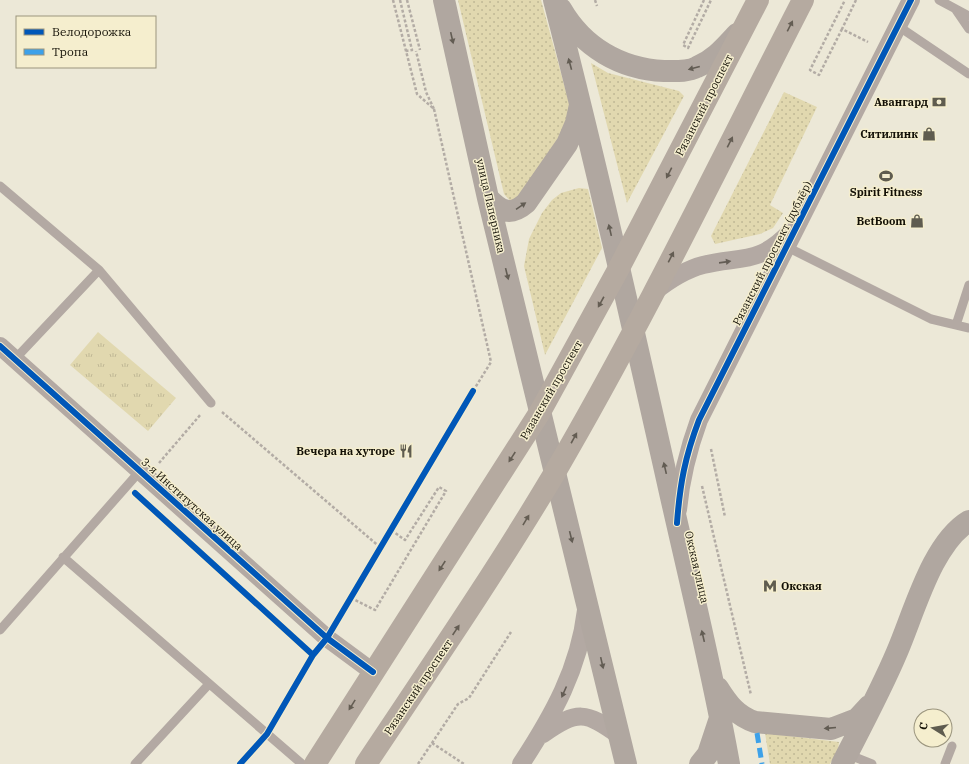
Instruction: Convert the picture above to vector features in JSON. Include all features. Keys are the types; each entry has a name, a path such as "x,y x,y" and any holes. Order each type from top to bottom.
{"main road":[{"name":"улица Паперника","path":"444,0 488,198 540,412"},
{"path":"555,0 570,24 586,41 601,52 631,66 656,70 674,71 696,68 714,59 744,26"},
{"path":"555,0 619,268"},
{"name":"Рязанский проспект","path":"315,764 540,412 619,268 758,0"},
{"name":"Рязанский проспект","path":"366,764 502,561 555,472 652,293 804,0"},
{"path":"488,198 497,208 506,211 518,210 526,203 566,144 576,123 580,102"},
{"name":"Окская улица","path":"619,268 710,667 729,764"},
{"path":"540,412 588,601 626,764"},
{"path":"845,759 897,653 938,553 950,537 969,521"},
{"path":"710,667 716,686 733,710 745,719 755,722 831,729 856,718 874,701"},
{"path":"700,764 708,754 720,715"},
{"path":"620,739 629,757 636,764"}],"street":[{"name":"Рязанский проспект (дублёр)","path":"677,522 680,483 688,450 699,420 911,0"},
{"path":"652,293 670,279 687,270 703,265 747,259 764,254 779,245 796,227"},
{"name":"3-я Институтская улица","path":"0,346 327,638 373,672"},
{"path":"521,764 559,703 569,680 584,628 588,601"},
{"path":"539,737 566,719 574,716 597,722 620,739"}],"lane":[{"path":"939,0 969,16"},
{"path":"954,8 969,29"},
{"path":"898,26 969,74"},
{"path":"0,186 99,270 211,403"},
{"path":"787,247 932,319 969,328"},
{"path":"15,359 99,270"},
{"path":"956,325 969,285"},
{"path":"0,630 140,471"},
{"path":"63,557 302,764"},
{"path":"135,764 209,684"},
{"path":"945,764 951,748"},
{"path":"845,759 872,764"}],"path":[{"path":"393,0 417,94 434,109"},
{"path":"400,0 412,50 406,51"},
{"path":"407,0 426,92 434,109 491,362 469,398"},
{"path":"595,0 597,6"},
{"path":"704,0 683,45 688,48 711,0"},
{"path":"845,0 810,70 819,75 856,0"},
{"path":"842,29 886,50"},
{"path":"158,465 211,403 381,548"},
{"path":"714,466 725,517"},
{"path":"701,482 751,697"},
{"path":"351,598 375,610 446,491 439,487 405,540 391,530"},
{"path":"388,536 395,523"},
{"path":"377,554 384,542"},
{"path":"347,605 354,592"},
{"path":"418,764 458,704 469,698 511,632"},
{"path":"432,743 464,764"}],"green space":[{"path":"458,0 541,0 571,110 557,144 520,198 511,202 504,194"},
{"path":"591,63 608,73 679,91 684,96 627,203"},
{"path":"784,92 817,107 770,205 783,213 773,228 760,234 715,244 711,236"},
{"path":"579,188 588,189 602,248 545,355 524,266 529,239 542,213 552,200 561,193"},
{"path":"98,332 176,398 148,431 70,365"},
{"path":"765,733 839,742 838,750 830,764 770,764"}],"marked path":[{"path":"757,733 762,764"}],"cycle path":[{"path":"677,523 684,470 699,420 911,0"},
{"path":"0,346 327,638 373,672"},
{"path":"240,764 267,734 313,655 327,638 473,391"},
{"path":"135,493 313,655"}],"place":[{"name":"Авангард","path":"939,102"},
{"name":"Ситилинк","path":"929,134"},
{"name":"Spirit Fitness","path":"886,176"},
{"name":"BetBoom","path":"917,221"},
{"name":"Вечера на хуторе","path":"406,451"},
{"name":"Окская","path":"770,586"}]}
